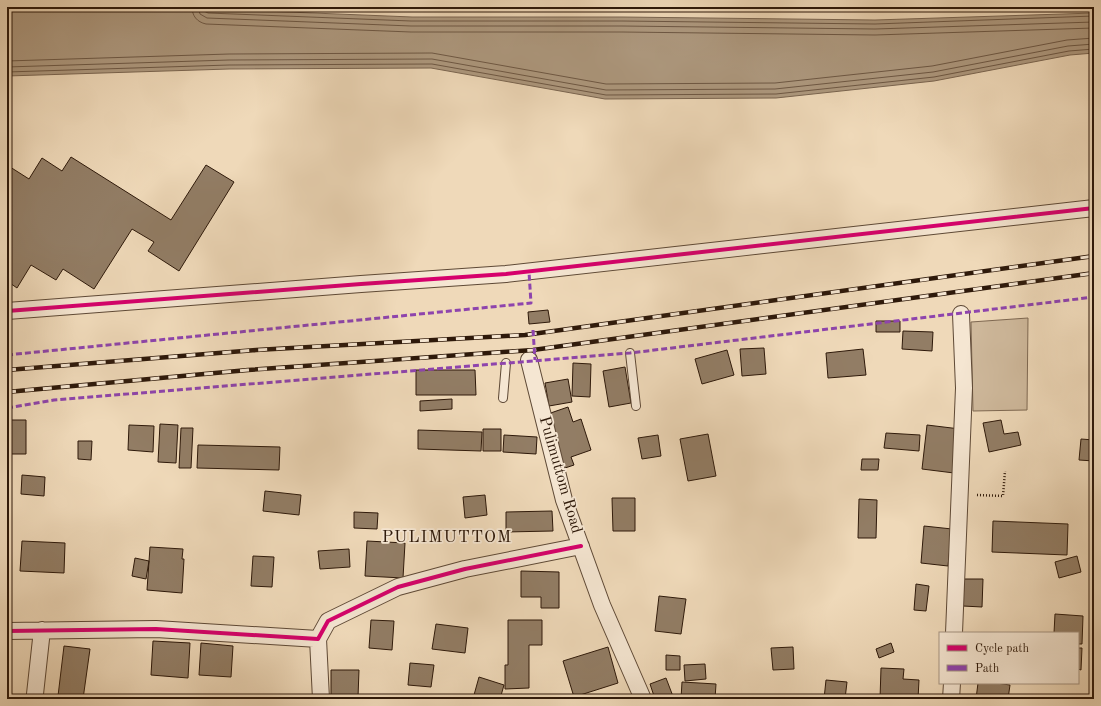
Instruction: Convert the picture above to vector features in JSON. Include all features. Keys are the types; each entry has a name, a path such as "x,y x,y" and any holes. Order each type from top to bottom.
{"street":[{"path":"7,311 506,274 1094,208"},
{"path":"954,632 964,388 961,314"},
{"name":"Pulimuttom Road","path":"529,360 564,500 602,605 643,699"},
{"path":"321,699 318,639 328,621 398,587 465,569 581,546"},
{"path":"7,631 156,629 318,639"},
{"path":"35,694 42,630"},
{"path":"951,699 952,684"}],"lane":[{"path":"630,353 636,406"},
{"path":"503,398 506,363"}],"path":[{"path":"960,495 1003,496 1005,471"}],"shaded area":[{"path":"1028,318 1027,410 973,411 971,322"}],"water":[{"path":"7,7 164,7 412,17 622,17 875,20 1094,13 1094,53 1070,55 934,81 776,98 605,99 431,68 229,69 7,76"}],"building":[{"path":"71,157 171,220 206,165 234,182 179,271 148,251 154,242 132,229 94,289 63,269 56,280 31,265 17,288 7,281 7,165 29,179 42,158 62,171"},
{"path":"548,310 550,322 529,324 528,312"},
{"path":"876,321 900,321 900,332 876,332"},
{"path":"903,331 933,332 932,351 902,349"},
{"path":"764,348 766,374 742,376 740,349"},
{"path":"863,349 866,375 828,378 826,353"},
{"path":"727,350 734,375 702,384 695,359"},
{"path":"573,363 591,364 590,397 572,396"},
{"path":"625,367 631,403 609,407 603,371"},
{"path":"416,370 475,370 476,395 416,395"},
{"path":"568,379 572,402 549,406 545,383"},
{"path":"452,399 452,409 420,411 420,401"},
{"path":"568,407 573,422 581,419 591,450 571,457 574,465 559,470 542,416"},
{"path":"7,420 26,420 26,454 7,454"},
{"path":"1001,420 1004,434 1018,432 1021,445 989,452 983,423"},
{"path":"160,424 178,425 176,463 158,462"},
{"path":"129,425 154,426 153,452 128,450"},
{"path":"927,425 960,429 954,473 922,469"},
{"path":"181,428 193,428 191,468 179,468"},
{"path":"483,429 501,429 501,451 483,451"},
{"path":"418,430 482,432 481,451 418,449"},
{"path":"886,433 920,435 919,451 884,448"},
{"path":"708,434 716,476 688,481 680,439"},
{"path":"504,435 537,437 536,454 503,452"},
{"path":"658,435 661,456 642,459 638,438"},
{"path":"1081,439 1094,440 1094,461 1079,460"},
{"path":"78,441 92,441 91,460 78,459"},
{"path":"198,445 280,447 279,470 197,468"},
{"path":"862,459 879,459 878,470 861,470"},
{"path":"22,475 45,477 44,496 21,494"},
{"path":"265,491 301,495 299,515 263,511"},
{"path":"485,495 487,515 465,518 463,497"},
{"path":"612,498 635,498 635,531 613,531"},
{"path":"859,499 877,500 876,538 858,538"},
{"path":"552,511 553,531 506,532 506,512"},
{"path":"354,512 378,513 377,529 354,528"},
{"path":"993,521 1068,524 1067,555 992,552"},
{"path":"924,526 952,529 948,566 921,563"},
{"path":"22,541 65,543 64,573 20,571"},
{"path":"367,541 405,543 403,578 365,576"},
{"path":"150,547 183,549 182,559 184,559 182,593 147,590"},
{"path":"349,549 350,567 320,569 318,551"},
{"path":"253,556 274,557 272,587 251,586"},
{"path":"1077,556 1081,572 1059,578 1055,562"},
{"path":"135,558 149,561 146,579 132,576"},
{"path":"521,571 559,572 559,608 541,608 541,597 521,597"},
{"path":"964,579 983,579 982,607 963,606"},
{"path":"916,584 929,586 926,611 914,610"},
{"path":"659,596 686,599 681,634 655,631"},
{"path":"1055,614 1083,616 1082,644 1079,644 1079,632 1054,632"},
{"path":"371,620 394,621 392,650 369,648"},
{"path":"508,620 542,620 542,645 529,645 529,688 505,689 505,665 508,665"},
{"path":"436,624 468,628 465,653 432,649"},
{"path":"153,641 190,643 188,678 151,675"},
{"path":"201,643 233,646 231,677 199,675"},
{"path":"891,643 894,652 879,658 876,649"},
{"path":"64,646 90,649 83,699 58,696"},
{"path":"608,647 618,683 574,697 563,661"},
{"path":"793,647 794,669 773,670 771,648"},
{"path":"1079,648 1082,648 1081,670 1079,669"},
{"path":"666,655 680,656 680,670 666,670"},
{"path":"410,663 434,665 431,687 408,685"},
{"path":"705,664 706,679 685,681 684,665"},
{"path":"881,668 904,669 903,679 919,680 918,699 880,699"},
{"path":"331,670 359,670 358,697 331,697"},
{"path":"479,677 504,685 500,699 487,699 474,695"},
{"path":"666,678 674,699 655,699 650,684"},
{"path":"826,680 847,682 845,699 824,699"},
{"path":"682,682 716,684 715,699 681,699"},
{"path":"978,684 1010,685 1008,699 976,699"},
{"path":"48,695 59,697 59,699 47,699"}],"railway":[{"path":"7,370 256,350 525,335 1094,256"},
{"path":"7,392 248,370 533,350 1094,273"}],"marked path":[{"path":"7,355 531,303 529,272"},
{"path":"7,408 54,400 630,353 1094,297"},
{"path":"533,330 535,360"}],"cycle path":[{"path":"7,311 506,274 1094,208"},
{"path":"7,631 156,629 318,639 328,621 398,587 465,569 581,546"}],"district":[{"name":"PULIMUTTOM","path":"447,537"}]}
